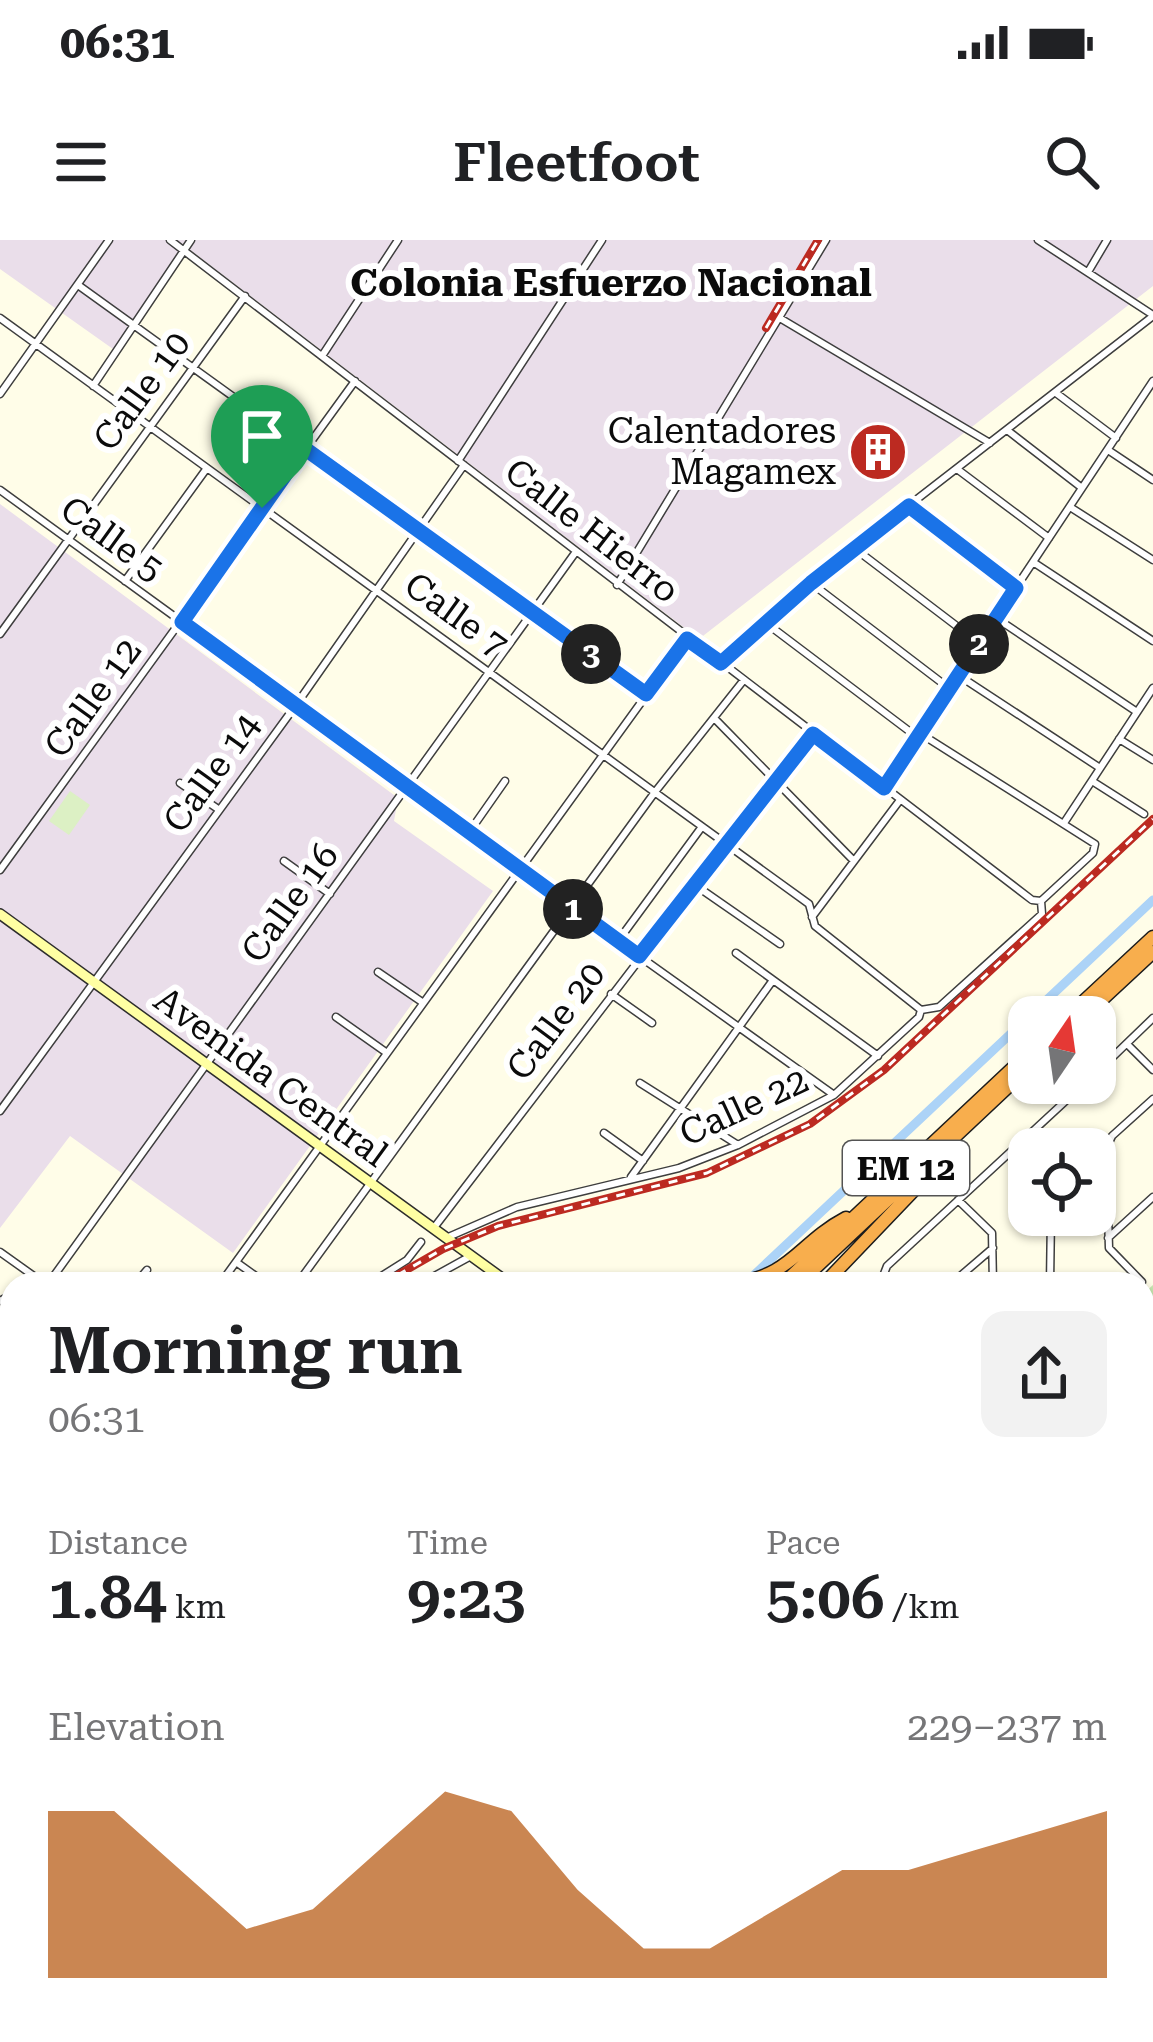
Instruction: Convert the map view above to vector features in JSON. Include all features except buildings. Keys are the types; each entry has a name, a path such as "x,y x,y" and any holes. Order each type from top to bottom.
{"highway":[{"path":"1090,996 1153,937"},
{"path":"1106,996 1153,952"},
{"name":"EM 12","path":"796,1272 1008,1073"},
{"name":"EM 12","path":"811,1272 1008,1088"},
{"path":"835,1272 951,1152 968,1127"},
{"path":"777,1272 829,1227 862,1209"}],"street":[{"path":"0,394 109,240"},
{"name":"Calle Hierro","path":"170,240 687,639 1032,900 1041,901"},
{"path":"93,386 191,240"},
{"path":"322,356 398,240"},
{"name":"Calle 14","path":"0,1111 296,706 417,531 602,240"},
{"path":"616,585 826,240"},
{"path":"721,663 854,548 1153,315 1038,240"},
{"path":"1088,272 1107,240"},
{"path":"78,285 646,694"},
{"name":"Calle 10","path":"0,634 245,296"},
{"path":"778,317 990,443"},
{"name":"Calle 7","path":"0,318 808,904 814,926 921,1010"},
{"name":"Calle 12","path":"0,870 355,381"},
{"path":"884,788 1116,437 1149,396 1153,381"},
{"path":"1055,392 1116,437"},
{"path":"1007,430 1082,488"},
{"path":"1108,450 1153,480"},
{"path":"125,581 207,468"},
{"path":"957,469 1048,538"},
{"name":"Calle 5","path":"0,490 834,1095"},
{"path":"909,506 1016,588"},
{"path":"1070,507 1153,560"},
{"path":"854,548 979,644"},
{"name":"Calle 16","path":"50,1272 575,553"},
{"path":"1033,562 1153,641"},
{"path":"811,583 950,689"},
{"path":"997,617 1137,712"},
{"path":"766,622 909,731 1064,823 1151,694"},
{"path":"229,1272 687,639"},
{"path":"958,675 1100,768"},
{"path":"306,1272 655,792 743,681"},
{"path":"714,718 854,861"},
{"name":"Calle 20","path":"433,1229 813,734"},
{"path":"1119,739 1153,760"},
{"path":"470,831 505,781"},
{"path":"1092,781 1144,814"},
{"path":"181,783 218,809"},
{"path":"812,918 900,800"},
{"name":"Calle 22","path":"446,1238 517,1208 679,1168 834,1095 919,1017 921,1010 939,1007 1042,914 1041,901 1095,847 1064,823"},
{"path":"618,941 702,826"},
{"path":"284,861 330,894"},
{"path":"694,884 780,944"},
{"name":"Avenida Central","path":"0,914 493,1272"},
{"path":"736,953 878,1056"},
{"path":"378,972 422,1003"},
{"name":"Calle 22","path":"629,1180 773,980"},
{"path":"611,994 652,1024"},
{"path":"336,1017 387,1053"},
{"path":"1116,1054 1153,1018"},
{"path":"1127,1044 1153,1070"},
{"path":"640,1083 738,1144"},
{"path":"1131,1272 1111,1250 1108,1238 1107,1145 1153,1099"},
{"path":"1037,1128 1063,1104"},
{"path":"604,1133 643,1161"},
{"path":"885,1272 1008,1155"},
{"path":"1108,1238 1153,1197"},
{"path":"958,1200 992,1233 993,1272"},
{"path":"1050,1272 1051,1236"},
{"path":"388,1272 407,1260 421,1242"},
{"path":"965,1272 993,1247"},
{"path":"0,1252 29,1272"},
{"path":"442,1272 471,1256"},
{"path":"236,1262 250,1272"}],"shaded area":[{"path":"0,240 1153,240 1153,286 699,639 189,249 113,349 0,269"},
{"path":"0,504 398,798 394,821 493,891 233,1253 70,1136 0,1228"}],"green space":[{"path":"70,791 90,805 69,835 49,821"}],"waterway":[{"path":"757,1272 1153,900"}],"railway":[{"path":"766,328 818,240"},
{"path":"403,1272 498,1226 707,1173 810,1124 884,1070 1153,819"}],"place":[{"name":"Calentadores Magamex","path":"878,452"}],"district":[{"name":"Colonia Esfuerzo Nacional","path":"611,283"}],"route":[{"path":"304,448 646,694 687,639 721,663 811,583 909,506 1016,588 884,788 813,734 639,956 182,622 262,508 304,448"}]}
